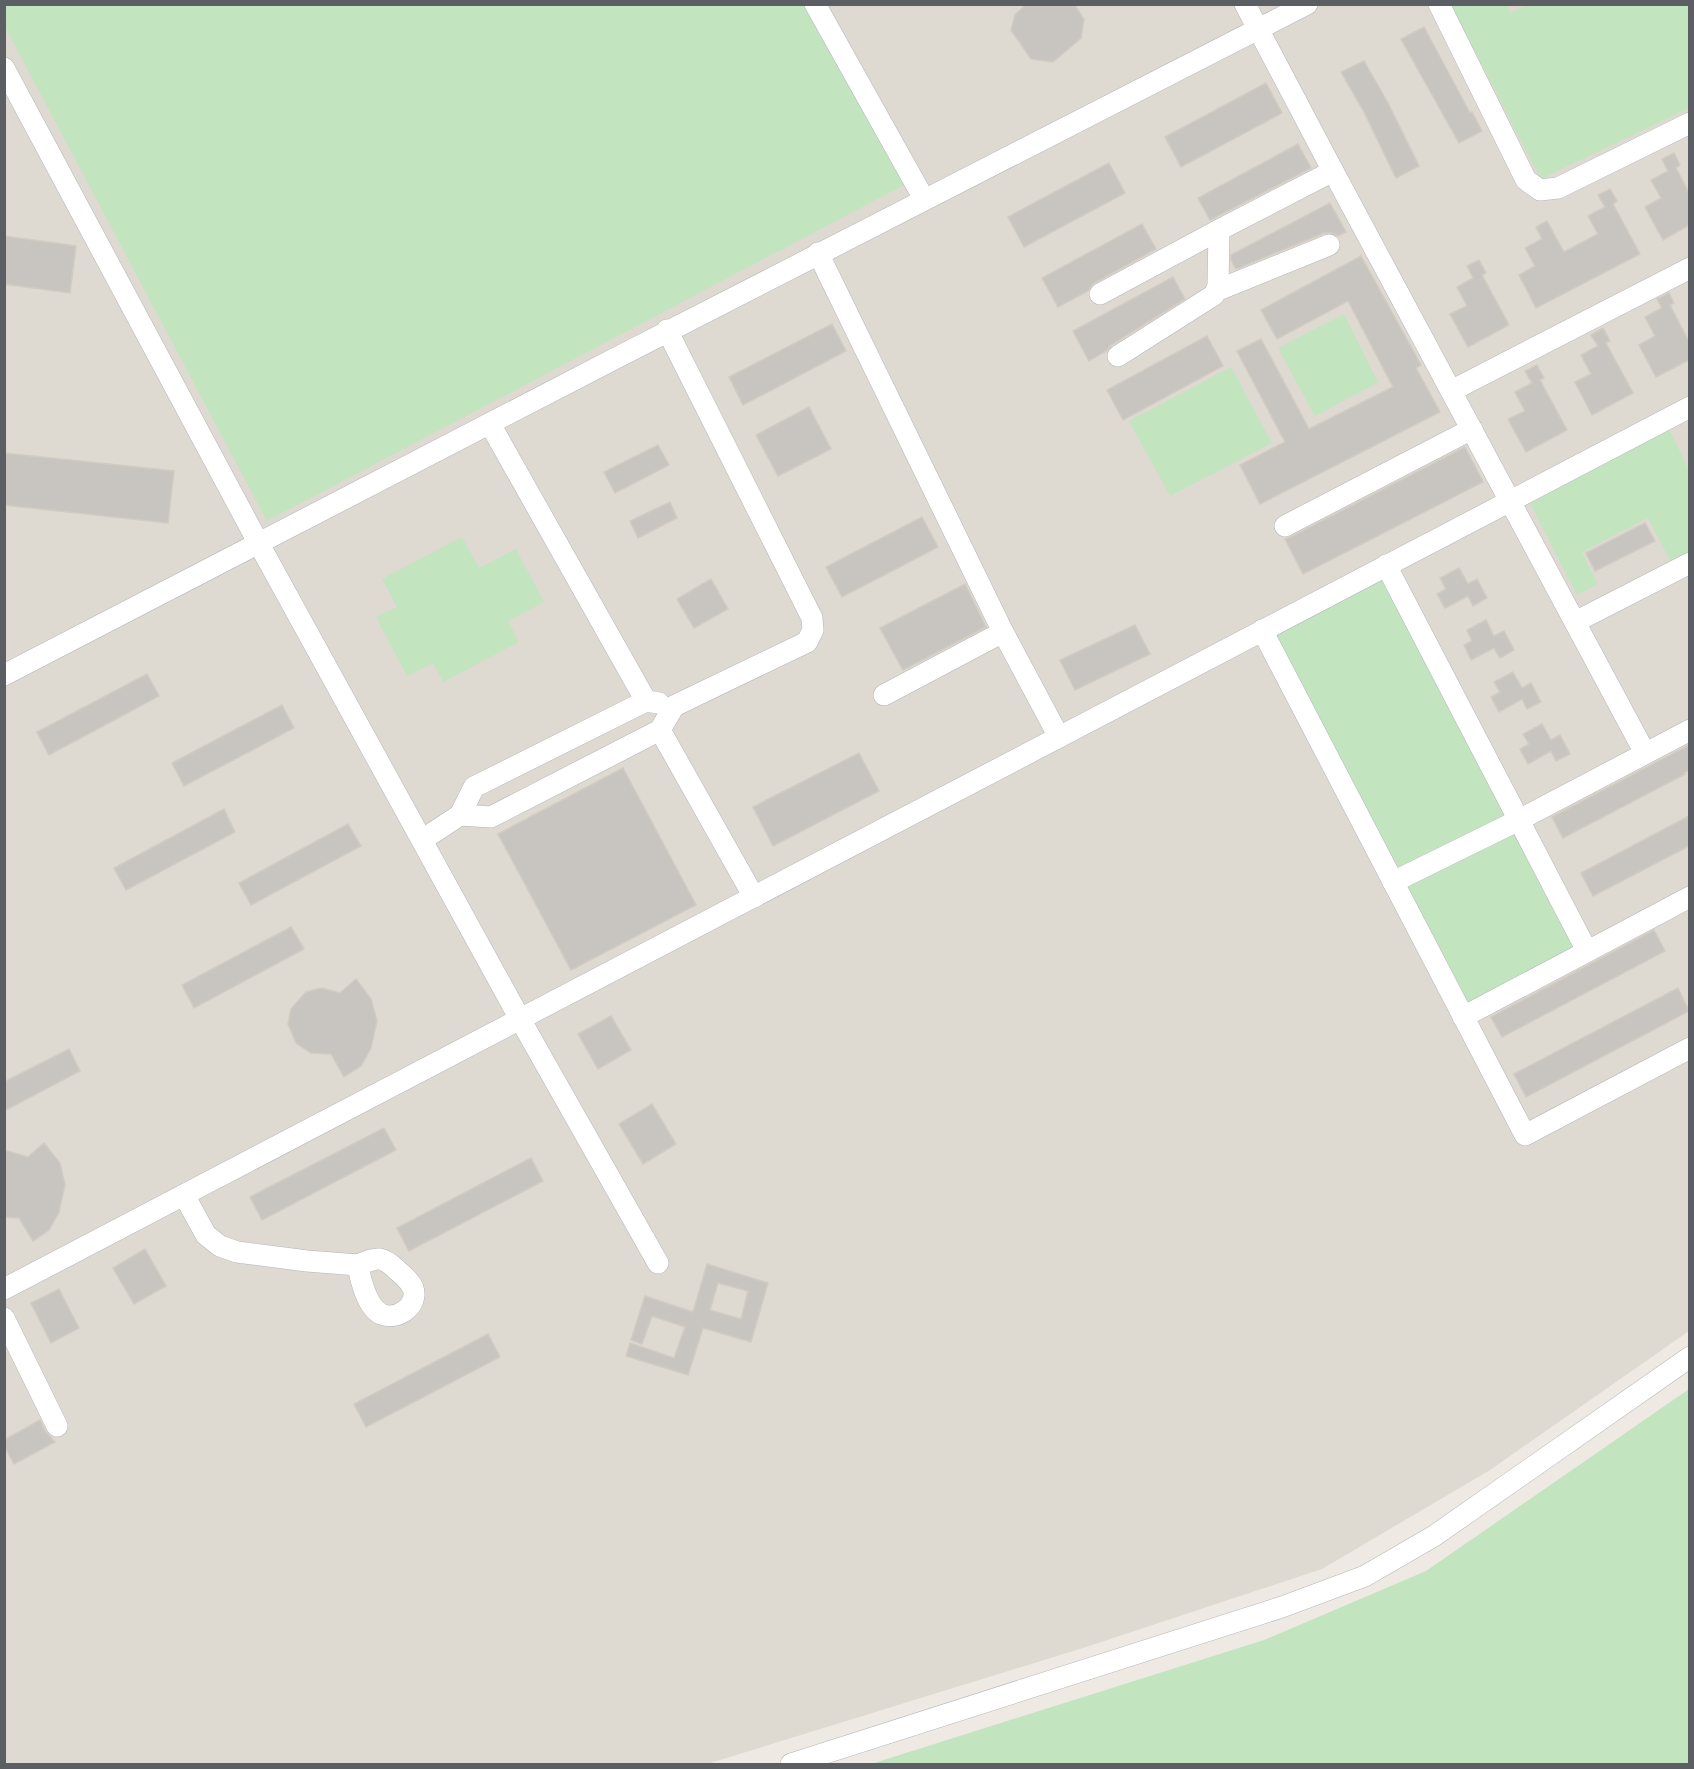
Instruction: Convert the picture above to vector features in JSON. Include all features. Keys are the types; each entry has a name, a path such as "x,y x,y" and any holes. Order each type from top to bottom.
{"street":[{"path":"815,4 924,199"},
{"path":"1245,4 1645,753"},
{"path":"4,675 667,330 1307,4"},
{"path":"1439,4 1526,180 1540,190 1557,188 1689,123"},
{"path":"4,68 259,543 520,1019 657,1263"},
{"path":"1100,294 1333,171"},
{"path":"1218,290 1219,230"},
{"path":"1118,356 1211,298 1218,290 1329,245"},
{"path":"818,253 1003,632 1059,737"},
{"path":"1451,391 1689,268"},
{"path":"460,815 491,817 660,730 674,706 807,642 813,630 812,618 667,330"},
{"path":"4,1289 1689,407"},
{"path":"490,424 646,701"},
{"path":"1285,526 1472,429"},
{"path":"1575,622 1689,563"},
{"path":"1386,566 1587,951"},
{"path":"1262,630 1525,1135 1689,1048"},
{"path":"884,695 1003,632"},
{"path":"422,840 460,815 474,787 646,701 674,706"},
{"path":"660,730 754,897"},
{"path":"1393,882 1519,820 1689,730"},
{"path":"1463,1017 1689,897"},
{"path":"184,1195 206,1235 220,1246 237,1252 358,1265"},
{"path":"4,1318 57,1426"},
{"path":"791,1764 1282,1607 1365,1576 1434,1536 1689,1357"}],"shaded area":[{"path":"5,5 1689,5 1689,1331 1490,1470 1322,1569 1083,1648 707,1764 5,1764"}],"green space":[{"path":"1528,4 1689,5 1689,108 1541,179 1451,5 1507,5 1511,13"},
{"path":"4,5 804,5 904,185 267,521 5,27"},
{"path":"1344,314 1378,382 1315,416 1278,348"},
{"path":"1231,367 1272,443 1170,496 1129,421"},
{"path":"1667,425 1689,470 1689,558 1673,566 1648,518 1582,552 1598,584 1577,595 1526,495"},
{"path":"462,537 479,568 516,549 544,602 508,621 519,642 443,682 433,663 407,676 376,617 397,607 382,579"},
{"path":"1384,571 1512,817 1395,876 1269,632"},
{"path":"1515,825 1580,949 1467,1010 1400,883"},
{"path":"1689,1389 1689,1764 871,1764 1264,1640 1426,1571"}],"building":[{"path":"1026,4 1074,4 1084,19 1081,38 1053,62 1031,59 1011,30 1015,15"},
{"path":"1424,27 1482,131 1459,143 1401,39"},
{"path":"1364,61 1419,166 1396,178 1364,112 1341,72"},
{"path":"1266,83 1282,113 1181,167 1165,137"},
{"path":"1298,144 1311,168 1210,220 1198,198"},
{"path":"1674,153 1680,165 1676,168 1689,193 1689,225 1663,240 1645,207 1661,198 1651,180 1668,171 1662,159"},
{"path":"1109,163 1125,193 1024,247 1008,217"},
{"path":"1610,189 1617,201 1613,204 1640,254 1536,308 1519,275 1535,266 1525,248 1542,239 1536,227 1547,221 1564,252 1598,234 1588,216 1605,207 1598,195"},
{"path":"1330,203 1346,232 1338,236 1324,233 1236,269 1231,255"},
{"path":"1142,224 1156,249 1094,283 1088,291 1058,307 1042,278"},
{"path":"4,236 76,246 70,293 4,284"},
{"path":"1361,256 1421,365 1416,368 1440,412 1260,504 1240,465 1285,442 1237,351 1261,339 1309,429 1393,387 1348,301 1277,339 1261,310"},
{"path":"1479,260 1486,273 1482,275 1509,325 1468,347 1450,314 1467,306 1457,287 1473,278 1467,266"},
{"path":"1173,277 1185,299 1089,361 1073,331"},
{"path":"1669,293 1674,303 1670,305 1689,342 1689,360 1656,377 1639,345 1655,336 1645,317 1662,308 1657,299"},
{"path":"832,324 846,351 743,405 729,377"},
{"path":"1603,328 1610,341 1606,343 1633,393 1592,415 1575,382 1591,374 1581,355 1598,346 1591,335"},
{"path":"1207,336 1223,366 1123,420 1107,390"},
{"path":"1537,365 1544,378 1540,380 1567,430 1526,452 1508,419 1525,411 1515,392 1532,383 1525,371"},
{"path":"809,407 831,449 778,476 756,435"},
{"path":"658,445 669,465 615,493 604,472"},
{"path":"1465,447 1483,482 1303,574 1285,539"},
{"path":"4,453 174,471 168,523 4,505"},
{"path":"670,502 677,518 638,538 630,521"},
{"path":"922,517 938,547 842,597 826,567"},
{"path":"1645,523 1655,541 1595,571 1586,553"},
{"path":"1459,568 1468,584 1477,579 1487,598 1473,606 1468,596 1445,608 1437,594 1446,589 1440,578"},
{"path":"711,579 728,609 694,628 677,599"},
{"path":"965,584 986,627 903,670 880,628"},
{"path":"1486,620 1494,636 1504,631 1514,650 1500,658 1494,648 1471,660 1464,645 1472,641 1467,630"},
{"path":"1135,625 1150,654 1075,690 1060,660"},
{"path":"1513,672 1522,688 1531,683 1541,702 1527,709 1522,699 1499,712 1491,697 1500,692 1494,682"},
{"path":"147,674 159,696 49,755 37,732"},
{"path":"282,705 294,728 184,786 172,763"},
{"path":"1542,724 1551,740 1560,735 1570,754 1556,761 1551,751 1528,764 1520,749 1529,744 1523,734"},
{"path":"1689,745 1689,770 1685,774 1563,838 1552,817"},
{"path":"859,753 879,791 773,846 753,807"},
{"path":"623,768 696,905 571,970 498,834"},
{"path":"224,809 235,832 126,890 114,868"},
{"path":"1689,816 1689,846 1593,896 1581,873"},
{"path":"348,824 361,846 251,905 239,883"},
{"path":"291,927 304,949 194,1008 182,985"},
{"path":"1654,930 1665,951 1502,1037 1491,1017"},
{"path":"356,979 371,999 377,1021 371,1048 361,1066 344,1077 331,1054 311,1053 296,1043 288,1024 291,1009 306,992 322,988 340,993"},
{"path":"1678,988 1689,1011 1526,1097 1514,1074"},
{"path":"611,1016 631,1050 598,1069 578,1034"},
{"path":"69,1049 80,1071 4,1111 4,1082"},
{"path":"652,1104 676,1144 643,1164 619,1124"},
{"path":"384,1128 396,1150 262,1220 250,1197"},
{"path":"44,1143 60,1163 65,1185 59,1212 49,1230 33,1241 19,1218 4,1217 4,1150 28,1157"},
{"path":"531,1158 543,1181 409,1251 397,1228"},
{"path":"145,1249 166,1286 134,1304 113,1268"},
{"path":"707,1264 768,1283 751,1342 703,1328 688,1375 626,1356 630,1343 674,1358 685,1327 652,1316 642,1344 631,1340 645,1296 693,1312","holes":["718,1283 748,1291 741,1319 710,1310"]},
{"path":"59,1289 79,1328 51,1343 31,1303"},
{"path":"488,1334 500,1357 366,1427 354,1404"},
{"path":"40,1420 46,1432 55,1442 14,1464 4,1446 4,1440"}]}
